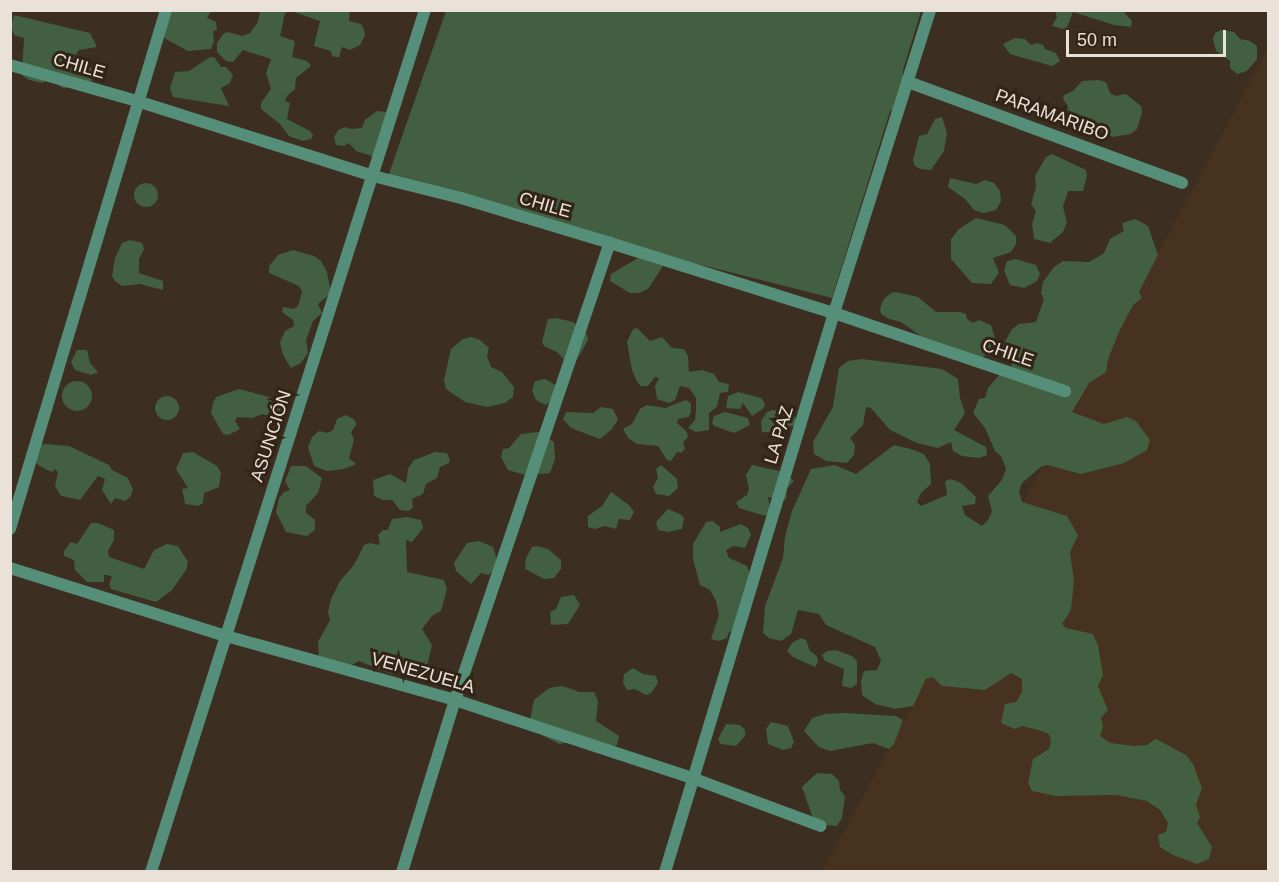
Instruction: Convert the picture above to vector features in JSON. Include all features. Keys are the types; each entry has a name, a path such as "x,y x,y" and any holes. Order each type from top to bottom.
{"street":[{"path":"10,529 166,10"},
{"name":"ASUNCIÓN","path":"151,872 426,10"},
{"name":"LA PAZ","path":"664,872 695,779 834,313 930,10"},
{"name":"CHILE","path":"10,65 137,101 373,176 461,198 609,243 834,313 1065,391"},
{"name":"PARAMARIBO","path":"908,81 1182,183"},
{"path":"402,872 455,700 609,243"},
{"name":"VENEZUELA","path":"10,568 226,636 455,700 695,779 821,826"}],"shaded area":[{"path":"1268,48 1268,871 822,872 1194,187"}],"green space":[{"path":"166,10 211,11 207,18 216,22 217,30 213,31 214,41 211,49 188,51 164,38 161,32"},
{"path":"260,11 291,11 285,13 280,36 295,41 292,57 307,61 311,66 296,78 295,89 287,96 285,101 290,103 287,119 310,131 313,135 311,139 303,141 289,136 280,124 261,109 261,103 271,89 266,73 271,59 243,50 233,62 226,61 217,52 217,43 223,34 228,32 242,36 250,33 258,22"},
{"path":"291,11 350,11 349,21 361,24 365,35 360,45 350,50 342,47 339,57 332,56 331,51 314,46 320,21"},
{"path":"446,11 921,11 903,70 904,108 890,111 832,298 385,185"},
{"path":"1055,11 1123,11 1132,21 1131,27 1114,25 1073,12 1067,27 1063,29 1052,26 1057,17"},
{"path":"14,15 90,33 97,47 79,50 76,54 94,71 91,84 63,88 49,79 42,83 29,80 22,75 24,38 14,35 11,26"},
{"path":"1221,30 1234,32 1240,39 1250,41 1257,46 1257,59 1247,71 1237,74 1230,68 1230,61 1216,51 1213,39 1215,33"},
{"path":"1015,38 1025,39 1031,45 1037,43 1043,45 1045,49 1056,53 1060,61 1052,66 1010,54 1003,44"},
{"path":"210,57 214,57 221,67 226,67 233,75 230,83 221,88 229,106 173,97 170,88 175,72 189,71"},
{"path":"1082,81 1106,82 1110,93 1116,96 1126,94 1141,106 1142,112 1137,129 1131,134 1113,137 1100,130 1076,127 1067,116 1068,106 1063,99 1064,95 1073,91"},
{"path":"377,111 386,112 390,120 375,157 356,151 349,143 344,146 336,145 334,137 338,130 345,127 362,128 365,120"},
{"path":"942,117 947,133 944,151 931,170 920,169 915,166 913,160 919,136 927,134 935,119"},
{"path":"1052,154 1086,170 1087,175 1083,191 1068,191 1063,207 1067,222 1063,232 1050,243 1034,239 1032,224 1036,211 1031,204 1036,187 1035,176 1046,157"},
{"path":"950,178 976,184 985,180 994,183 1000,191 1001,201 996,210 983,213 974,210 965,199 948,187"},
{"path":"146,183 155,186 158,195 155,204 146,207 137,204 134,195 137,186"},
{"path":"976,218 1005,225 1016,236 1016,244 1011,252 993,258 999,273 991,284 972,283 951,259 951,239 959,229"},
{"path":"1135,219 1148,226 1158,255 1139,292 1142,298 1133,305 1119,332 1108,359 1106,372 1089,383 1072,412 1104,424 1127,417 1136,421 1150,440 1147,450 1124,463 1081,474 1047,465 1042,466 1022,483 1019,491 1022,502 1067,516 1078,535 1070,552 1074,581 1071,610 1062,624 1066,628 1093,634 1098,645 1103,675 1098,686 1108,710 1101,718 1103,727 1100,736 1110,743 1135,746 1147,745 1156,739 1186,755 1193,764 1202,788 1196,805 1200,817 1197,823 1212,847 1209,859 1197,864 1173,855 1160,847 1158,835 1166,832 1168,823 1160,810 1147,801 1116,795 1055,796 1032,791 1028,783 1033,759 1049,749 1051,741 1049,734 1038,730 1022,726 1015,729 1001,723 1005,704 1016,702 1022,692 1022,679 1011,673 985,690 942,686 933,677 926,679 913,706 895,709 875,704 862,695 861,681 864,671 877,670 881,661 875,647 826,625 819,614 798,610 791,634 781,641 769,638 763,633 765,606 783,558 785,537 792,511 811,469 835,465 856,474 894,445 911,449 924,454 930,464 931,484 921,493 917,502 921,506 947,495 945,481 951,479 961,483 976,497 975,504 962,506 965,515 982,526 988,520 992,511 988,496 1002,480 1006,469 985,428 973,413 979,399 985,398 988,388 1000,374 1011,371 1012,363 1002,354 1003,345 1012,329 1019,324 1036,322 1044,299 1041,293 1043,282 1054,267 1063,261 1089,262 1098,257 1104,253 1110,239 1124,231 1122,223"},
{"path":"130,240 142,243 144,249 139,259 139,273 163,281 163,290 140,284 122,286 115,281 112,276 115,258 122,243"},
{"path":"293,250 314,256 321,261 327,272 331,293 318,304 322,313 313,321 306,340 308,353 301,363 291,368 283,355 280,342 285,331 294,326 293,320 282,312 283,307 294,309 298,306 302,292 299,286 269,273 269,266 278,255"},
{"path":"638,258 663,266 648,289 639,293 630,293 610,281 611,274"},
{"path":"1015,259 1036,265 1040,274 1037,281 1024,288 1010,285 1004,270 1007,261"},
{"path":"896,292 918,297 936,312 960,312 966,314 967,319 973,323 979,320 991,325 995,338 992,349 983,357 970,357 953,347 921,336 901,322 889,319 881,314 880,309 883,300"},
{"path":"556,318 573,322 587,334 588,340 575,363 565,361 557,352 544,346 542,342 548,319"},
{"path":"637,328 650,341 662,337 672,348 684,349 688,356 689,372 702,370 714,374 719,382 729,384 728,392 720,393 717,407 709,413 709,430 696,432 688,428 695,420 696,410 696,398 689,388 680,386 675,400 669,403 657,399 655,386 659,378 655,377 648,386 641,386 637,382 632,370 627,342 633,329"},
{"path":"471,337 480,340 489,348 487,356 491,367 502,372 514,387 513,397 505,403 487,407 465,402 446,389 444,380 451,349 463,339"},
{"path":"77,350 87,350 90,363 98,372 91,375 75,370 71,362"},
{"path":"862,359 942,369 958,379 960,398 965,413 954,430 986,447 987,455 979,458 962,456 953,451 951,442 938,448 917,443 890,430 870,407 866,408 863,425 850,438 855,445 854,455 847,463 826,461 814,454 813,442 833,407 839,368 848,361"},
{"path":"545,379 559,387 552,401 545,405 536,400 532,390 535,381"},
{"path":"77,381 88,385 92,396 88,407 77,411 66,407 62,396 66,385"},
{"path":"239,389 284,401 283,407 274,417 262,414 253,418 237,417 235,421 240,429 228,435 223,434 211,413 213,403 216,397"},
{"path":"738,392 761,398 765,404 764,408 752,416 743,403 740,409 726,408 728,396"},
{"path":"167,396 172,397 178,403 178,413 172,419 167,420 162,419 156,413 155,408 156,403 162,397"},
{"path":"686,400 691,403 691,412 689,417 678,419 677,423 687,432 688,437 683,442 685,449 681,453 677,452 671,461 667,460 658,446 637,444 628,438 623,429 632,424 640,409 646,405 665,408"},
{"path":"601,407 613,409 618,419 612,429 600,439 571,428 563,419 566,412 593,413"},
{"path":"772,410 793,413 797,422 794,426 777,428 775,433 762,432 761,421 767,412"},
{"path":"725,412 748,418 750,425 734,433 714,426 712,423 714,416"},
{"path":"346,415 355,420 356,425 351,432 354,440 349,458 356,464 344,469 327,471 314,466 308,447 312,437 319,431 328,433 333,430 337,419"},
{"path":"538,432 554,442 555,459 550,473 525,475 508,470 501,457 503,449 509,448 521,434"},
{"path":"45,444 69,446 109,465 112,470 128,478 133,490 130,497 125,501 115,498 111,504 102,490 105,479 98,476 80,500 61,496 55,486 58,472 55,469 52,472 37,464 34,457 39,446"},
{"path":"193,452 217,466 221,473 219,487 204,493 203,503 198,506 185,504 182,489 188,488 176,469 183,453"},
{"path":"435,452 447,453 449,463 440,467 437,478 426,484 423,494 412,499 413,507 409,511 400,510 392,500 383,500 374,496 373,480 390,474 406,483 408,469 414,460"},
{"path":"661,465 677,479 678,488 669,496 656,494 653,487 658,478 656,469"},
{"path":"752,465 784,472 794,481 787,488 786,500 768,497 770,510 766,516 739,508 736,502 747,495 749,489 746,475"},
{"path":"291,466 306,466 322,478 318,493 306,506 306,513 315,520 315,530 307,536 286,532 276,512 279,498 284,492 290,490 285,481"},
{"path":"611,492 629,505 634,512 630,520 619,519 616,529 605,526 595,529 588,527 588,516 602,506"},
{"path":"668,509 684,518 682,529 668,532 658,530 656,522"},
{"path":"407,517 421,520 423,528 412,542 406,540 407,572 444,580 447,589 441,611 432,616 422,629 432,645 427,666 422,671 410,674 391,674 359,661 340,671 319,662 318,642 330,620 328,612 331,599 340,581 354,565 364,545 370,543 378,545 380,542 378,535 383,530 388,530 392,519"},
{"path":"713,521 720,527 720,532 741,524 748,528 751,535 745,548 734,546 726,550 729,558 747,566 751,578 735,630 729,632 727,638 719,641 711,639 719,615 716,601 710,590 700,585 693,559 693,544 706,522"},
{"path":"91,523 98,523 114,530 114,540 108,551 109,557 144,569 154,550 167,544 178,546 188,562 186,570 172,590 156,602 111,589 109,584 112,577 108,575 104,575 104,582 87,582 75,570 74,560 64,556 64,551 71,542 77,544"},
{"path":"479,541 493,547 498,564 489,575 481,573 471,584 456,571 454,563 467,543"},
{"path":"532,547 548,549 561,560 561,569 554,578 544,579 525,569 526,558"},
{"path":"574,595 580,605 568,624 551,625 550,612 556,609 561,597"},
{"path":"801,638 806,640 810,651 817,656 818,662 815,667 793,657 787,651 792,643"},
{"path":"836,650 852,656 857,661 857,684 851,688 842,686 844,669 825,661 822,655 827,651"},
{"path":"633,668 643,674 656,676 658,683 651,693 646,695 635,689 627,690 623,683 624,674"},
{"path":"562,686 580,692 594,692 598,701 596,721 619,736 617,745 613,747 572,742 559,744 538,733 530,720 534,700 549,688"},
{"path":"825,714 896,716 903,720 894,744 889,749 873,743 830,751 819,747 804,731 812,718"},
{"path":"771,722 788,726 794,742 791,748 783,750 768,744 766,729"},
{"path":"726,724 740,725 745,730 745,736 736,746 721,744 718,739"},
{"path":"817,773 832,774 839,781 840,790 845,796 842,818 837,826 815,824 802,787"}]}
